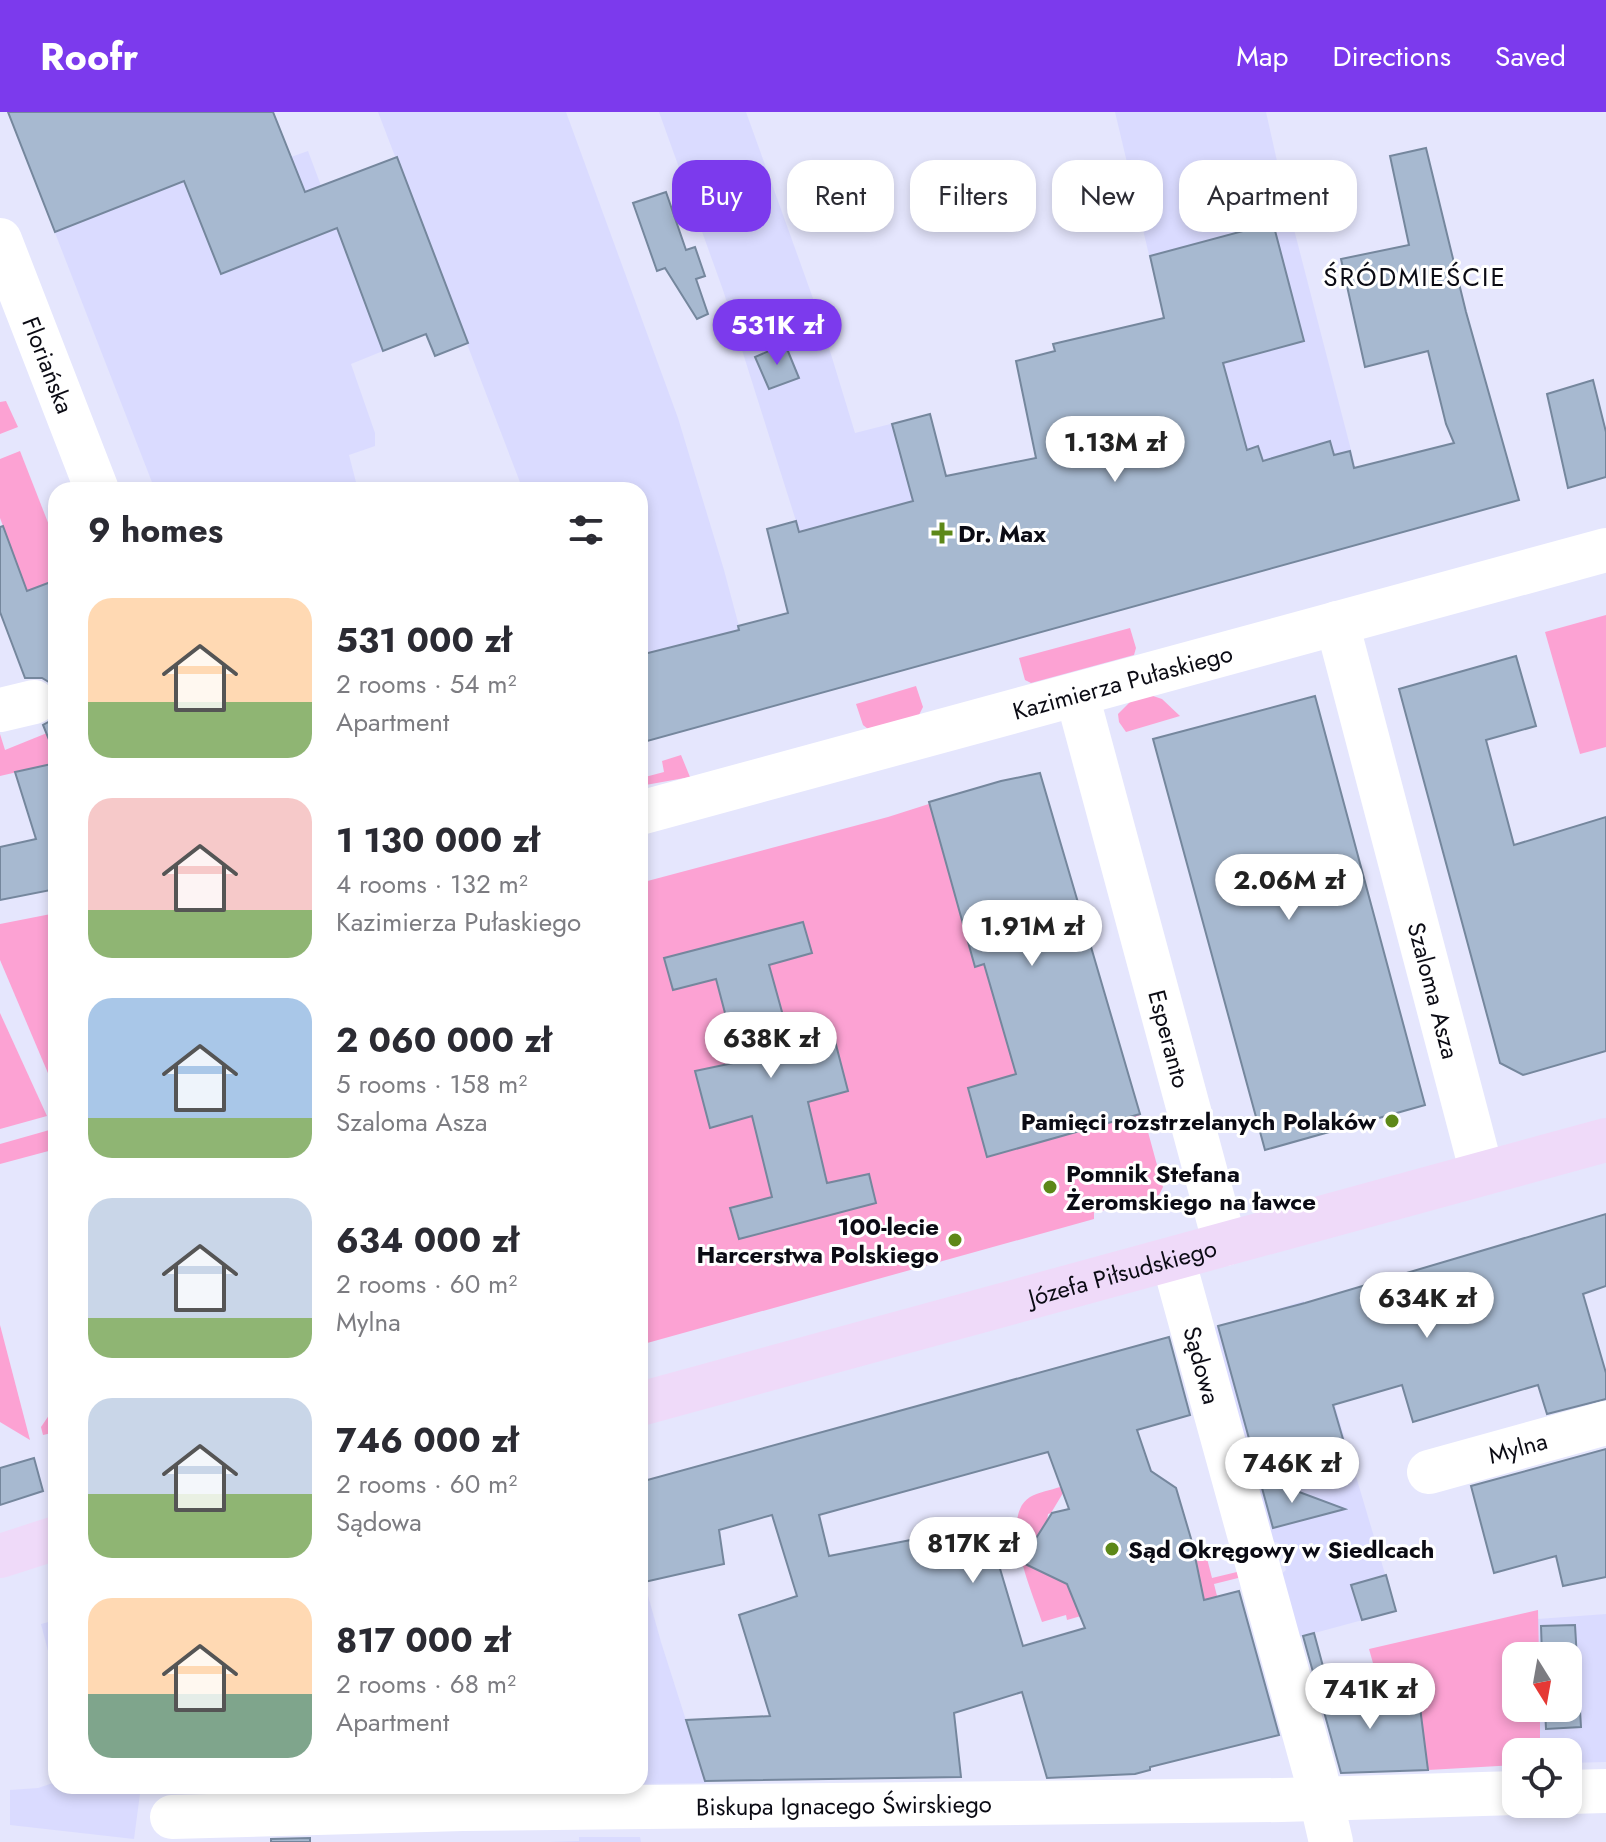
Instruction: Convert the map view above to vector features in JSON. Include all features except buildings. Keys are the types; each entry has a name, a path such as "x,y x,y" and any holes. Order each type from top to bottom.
{"main road":[{"name":"Józefa Piłsudskiego","path":"648,1402 1606,1140"},
{"path":"0,1556 48,1541"}],"street":[{"name":"Floriańska","path":"4,265 94,482"},
{"name":"Kazimierza Pułaskiego","path":"648,811 1606,550"},
{"name":"Szaloma Asza","path":"1337,623 1482,1173"},
{"name":"Esperanto","path":"1077,695 1225,1244"},
{"name":"Sądowa","path":"1173,1259 1311,1758 1331,1842"},
{"name":"Mylna","path":"1429,1472 1606,1423"},
{"path":"1582,1792 1606,1791"},
{"name":"Biskupa Ignacego Świrskiego","path":"173,1815 462,1826 1502,1793"}],"shaded area":[{"path":"8,112 273,112 291,157 308,151 383,351 351,364 375,433 375,446 349,455 356,482 152,482"},
{"path":"378,112 566,112 678,418 724,570 761,709 648,741 648,482 520,482"},
{"path":"659,112 746,112 763,160 676,160"},
{"path":"1115,112 1266,112 1277,160 1179,160 1179,232 1295,232 1374,539 1119,610 1164,318 1144,232 1163,232 1163,160 1126,160"},
{"path":"771,182 819,315 855,433 930,414 948,482 836,688 796,521 702,232 771,232"},
{"path":"6,401 18,427 0,434 0,402"},
{"path":"20,451 48,523 48,583 27,591 0,518 0,459"},
{"path":"1606,615 1606,747 1580,754 1545,632"},
{"path":"1130,628 1136,648 1134,655 1031,683 1025,680 1019,658"},
{"path":"916,686 923,707 919,715 868,729 863,725 856,704"},
{"path":"1150,695 1162,699 1180,716 1126,732 1118,714 1131,701"},
{"path":"47,733 48,765 0,776 0,734 5,750"},
{"path":"681,755 690,777 648,785 648,776 664,772 662,761"},
{"path":"1040,773 1141,1121 1145,1121 1163,1187 1159,1195 1094,1213 1094,1219 648,1343 648,881 888,817 1001,781"},
{"path":"48,915 48,1073 0,960 0,924"},
{"path":"0,1013 47,1116 0,1129"},
{"path":"48,1130 48,1151 0,1164 0,1144"},
{"path":"1304,1301 1396,1611 1296,1638 1279,1576 1286,1570 1279,1543 1266,1540 1207,1329 1270,1316 1270,1311"},
{"path":"0,1325 30,1440 0,1422"},
{"path":"48,1417 48,1434 43,1435 41,1427"},
{"path":"1060,1487 1063,1493 1048,1514 1041,1572 1050,1576 1067,1571 1068,1588 1116,1606 1067,1620 1066,1615 1042,1622 1021,1556 1017,1521 1021,1507 1030,1497"},
{"path":"1202,1539 1212,1578 1241,1571 1242,1577 1214,1584 1217,1596 1209,1599 1223,1652 1176,1580 1195,1557 1188,1544"},
{"path":"648,1596 661,1642 706,1783 648,1784"},
{"path":"1538,1610 1539,1642 1502,1642 1502,1722 1540,1722 1540,1738 1502,1738 1502,1766 1428,1770 1417,1687 1382,1695 1369,1649"},
{"path":"1606,1614 1606,1762 1582,1763 1582,1738 1540,1738 1540,1722 1582,1722 1582,1642 1539,1642 1538,1619"},
{"path":"48,1622 48,1651 41,1624"},
{"path":"48,1785 48,1794 140,1794 134,1839 10,1825 10,1790"},
{"path":"579,1837 640,1837 641,1842 549,1842 579,1841"}],"place":[{"name":"Dr. Max","path":"942,533"},
{"name":"Pamięci rozstrzelanych Polaków","path":"1392,1121"},
{"name":"Pomnik Stefana Żeromskiego na ławce","path":"1050,1187"},
{"name":"100-lecie Harcerstwa Polskiego","path":"955,1240"},
{"name":"Sąd Okręgowy w Siedlcach","path":"1112,1549"}],"district":[{"name":"ŚRÓDMIEŚCIE","path":"1415,277"}]}
